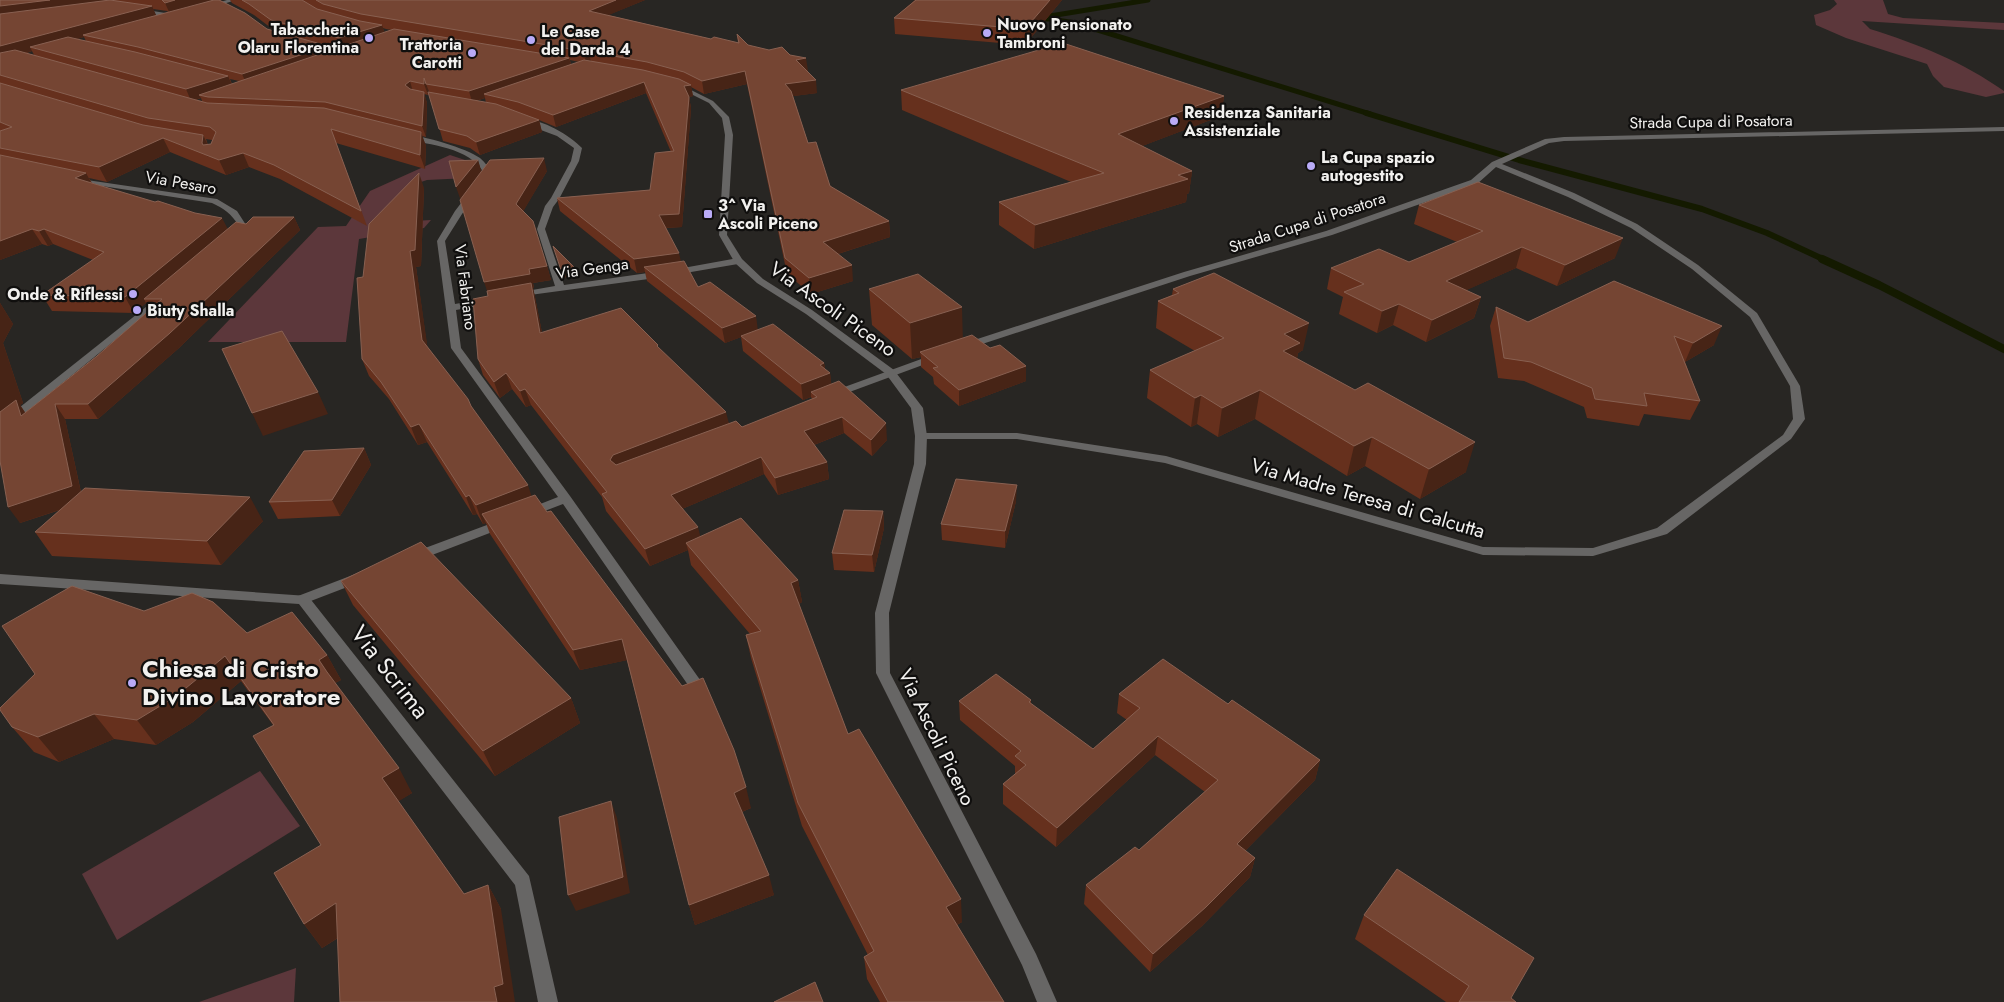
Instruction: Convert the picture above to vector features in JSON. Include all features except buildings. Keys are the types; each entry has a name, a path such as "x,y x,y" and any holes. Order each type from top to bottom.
{"street":[{"path":"197,9 222,2 231,3"},
{"path":"135,10 172,16"},
{"path":"153,21 180,13"},
{"name":"Via Ascoli Piceno","path":"665,82 684,87 711,102 725,116 729,135 723,235 738,261 760,281 809,312 890,372 917,408 921,436 920,464 882,613 883,673 1029,960 1047,1002"},
{"path":"518,118 544,126 569,138 578,148 575,161 555,199 549,206 541,229 560,288"},
{"name":"Strada Cupa di Posatora","path":"816,401 948,352 1187,274 1329,233 1474,182 1495,164 1548,142 1564,139 2004,130"},
{"name":"Via Fabriano","path":"401,135 466,152 486,166 488,173 458,213 441,241 456,348 566,499 693,681"},
{"name":"Via Madre Teresa di Calcutta","path":"921,436 1017,436 1166,460 1483,551 1593,552 1662,531 1787,437 1799,419 1796,386 1754,315 1695,267 1634,226 1571,195 1495,164"},
{"name":"Via Pesaro","path":"68,179 214,201 229,208 238,215 242,225 237,234 230,240"},
{"name":"Via Genga","path":"450,308 560,288 704,268 738,261"},
{"path":"0,429 100,350 172,289"},
{"path":"403,561 566,499"},
{"path":"3,577 44,582 303,599 367,575"},
{"name":"Via Scrima","path":"303,599 524,882 548,1002"}],"shaded area":[{"path":"1834,0 1883,0 1888,14 1903,18 2004,23 2004,30 1862,21 1870,29 1923,48 1973,71 2004,91 2004,93 1986,97 1944,87 1933,76 1927,64 1846,38 1816,25 1814,15 1830,10 1837,4"},
{"path":"450,155 468,161 473,165 468,178 427,180 409,186 377,223 431,220 424,228 359,239 346,342 208,342 318,227 346,226 370,191"},
{"path":"260,771 300,826 117,940 82,874"},
{"path":"296,968 294,1002 199,1002"}],"waterway":[{"path":"1050,16 1148,0"},
{"path":"1034,19 1051,19 1075,23 1370,114"},
{"path":"1366,113 1519,160 1702,209 1767,233 1825,260"},
{"path":"1822,259 1879,285 2004,349"}],"place":[{"name":"Nuovo Pensionato Tambroni","path":"987,33"},
{"name":"Tabaccheria Olaru Florentina","path":"369,38"},
{"name":"Le Case del Darda 4","path":"531,40"},
{"name":"Trattoria Carotti","path":"472,53"},
{"name":"Residenza Sanitaria Assistenziale","path":"1174,121"},
{"name":"La Cupa spazio autogestito","path":"1311,166"},
{"name":"3^ Via Ascoli Piceno","path":"708,214"},
{"name":"Onde & Riflessi","path":"133,294"},
{"name":"Biuty Shalla","path":"137,310"},
{"name":"Chiesa di Cristo Divino Lavoratore","path":"132,683"}]}
